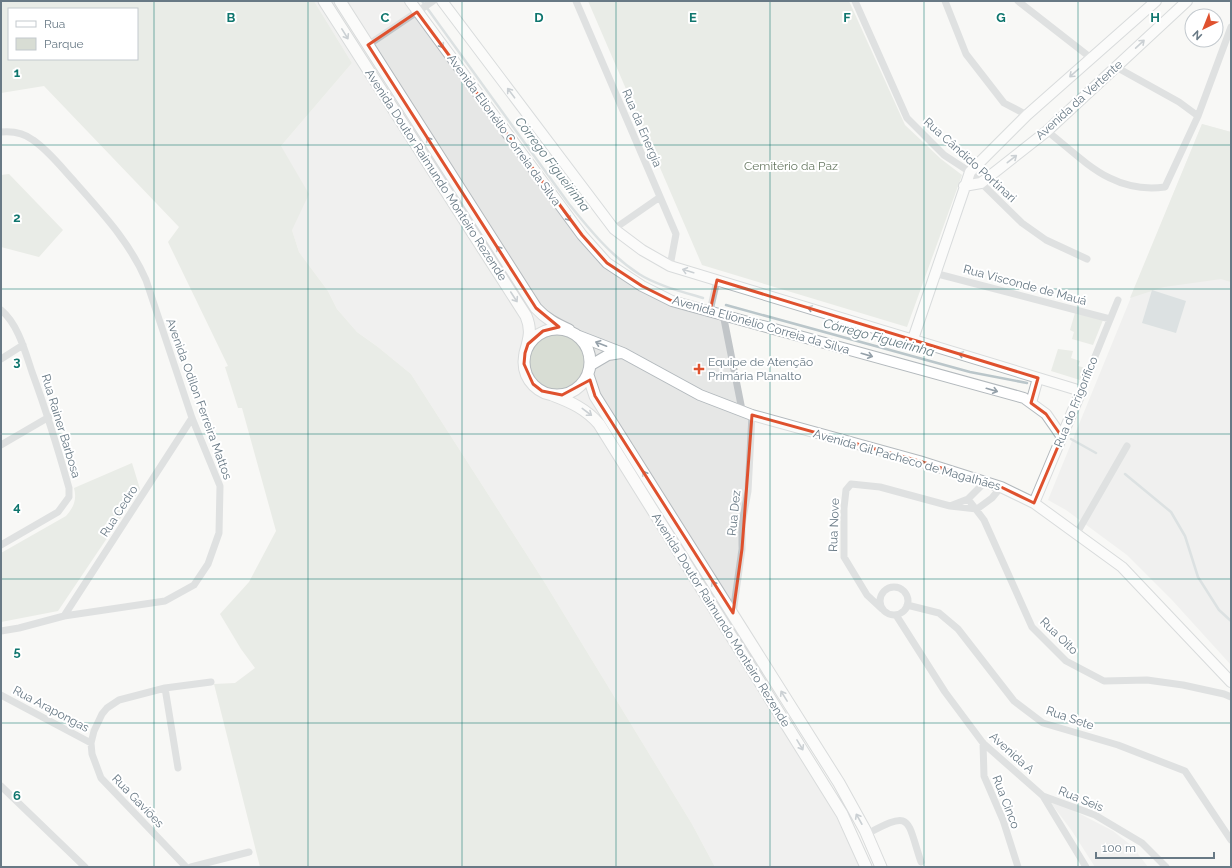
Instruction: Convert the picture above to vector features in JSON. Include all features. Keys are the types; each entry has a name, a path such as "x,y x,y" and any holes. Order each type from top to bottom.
{"main road":[{"name":"Avenida Doutor Raimundo Monteiro Rezende","path":"324,1 526,316 530,326 530,338 525,353 524,364 527,375 533,384 542,391 577,405 590,414 599,424 842,814 866,867"},
{"name":"Avenida Doutor Raimundo Monteiro Rezende","path":"340,1 536,308 544,317 553,323 574,333 588,349 589,370 595,396 839,783 867,834 881,867"},
{"path":"525,353 532,341 543,331 556,328 574,333"},
{"path":"552,395 572,392 580,387 589,370"}],"street":[{"name":"Avenida Elionélio Correia da Silva","path":"410,1 582,235 607,263 642,286 672,301 1024,398 1046,414 1062,437"},
{"path":"368,45 433,1"},
{"path":"442,1 614,229 642,250 670,266 1081,391"},
{"name":"Rua da Energia","path":"576,1 676,234 670,266"},
{"name":"Rua Cândido Portinari","path":"855,1 907,118 944,155 970,172 1022,223 1046,240 1087,259"},
{"path":"945,1 966,54 1004,102 1027,116"},
{"path":"1018,1 1092,58"},
{"name":"Avenida da Vertente","path":"913,339 934,273 970,172 1027,116 1156,1"},
{"name":"Avenida da Vertente","path":"964,186 981,183 1047,131 1187,1"},
{"path":"1047,131 1107,178 1130,187 1165,187 1198,116 1231,27"},
{"path":"1116,67 1179,102 1198,116"},
{"name":"Avenida Odilon Ferreira Mattos","path":"1,132 14,132 26,136 50,154 127,244 146,280 192,418 220,486 219,533 208,564 194,585 165,601 64,616 19,628 1,631"},
{"path":"614,229 660,197"},
{"name":"Rua Visconde de Mauá","path":"934,273 1110,319"},
{"path":"710,311 717,280"},
{"name":"Rua do Frigorífico","path":"1034,504 1118,300"},
{"name":"Rua Rainer Barbosa","path":"1,310 11,322 23,345 49,417 69,488 69,497 58,512 1,545"},
{"path":"723,314 742,410"},
{"name":"Avenida Gil Pacheco de Magalhães","path":"574,333 623,353 700,395 752,415 919,462 1001,487 1034,504 1077,533 1122,567 1231,682"},
{"path":"1,358 23,345"},
{"path":"589,370 608,355 623,353"},
{"path":"1031,404 1038,378"},
{"name":"Rua Dez","path":"733,613 742,549 742,524 748,491 752,415"},
{"path":"1,445 49,417"},
{"name":"Rua Cedro","path":"64,616 192,418"},
{"path":"1077,533 1127,446"},
{"path":"950,506 968,499 985,482"},
{"name":"Rua Nove","path":"882,609 867,595 844,557 844,508 846,490 851,484 880,487 950,506 977,509"},
{"path":"977,509 992,498 1001,487"},
{"name":"Rua Oito","path":"968,499 977,509 1032,627 1066,661 1104,681 1147,680 1176,684 1224,694 1231,697"},
{"path":"896,587 904,592 908,601 907,605 903,612 896,615 888,614 882,609 880,600 881,595 883,591 896,587"},
{"name":"Rua Sete","path":"907,605 939,613 958,629 1014,701 1043,723 1118,745 1185,771 1231,840"},
{"name":"Avenida A","path":"896,615 945,692 983,743 1043,796 1086,867"},
{"name":"Rua Gaviões","path":"186,867 101,778 94,760 91,743 98,721 107,708 120,700 165,688 210,682"},
{"path":"165,688 178,768"},
{"name":"Rua Arapongas","path":"1,695 91,743"},
{"name":"Rua Cinco","path":"983,743 984,776 1003,820 1018,867"},
{"path":"2,790 85,867"},
{"name":"Rua Seis","path":"1043,796 1095,815 1142,843 1166,867"},
{"path":"867,834 893,820 901,819 907,823 921,862"},
{"path":"191,867 249,852"}],"highlighted area":[{"path":"417,12 582,235 607,263 642,286 672,301 710,311 717,280 1038,378 1031,403 1046,414 1062,437 1034,503 1001,487 919,461 752,415 742,549 733,613 595,396 590,380 562,395 542,391 533,384 524,364 525,353 528,344 543,331 559,327 536,308 368,45"}],"shaded area":[{"path":"314,1 409,1 581,235 642,286 723,314 741,410 752,416 732,613 727,637 826,796 860,867 715,867 692,824 545,583 411,374 357,332 337,309 328,291 299,252 292,230 281,146 352,63"},
{"path":"1202,124 1231,132 1231,665 1172,600 1127,555 1066,510 1048,500"},
{"path":"1152,290 1186,301 1176,333 1142,323"},
{"path":"1048,799 1065,806 1113,831 1132,846 1148,867 1095,867 1072,831"}],"green space":[{"path":"1,1 314,1 352,63 281,146 309,194 292,230 299,252 328,291 337,309 357,332 411,374 545,583 692,824 715,867 260,867 214,684 235,683 255,668 241,649 220,614 249,582 276,531 242,408 238,408 225,367 228,366 168,242 179,227 44,86 1,93"},
{"name":"Cemitério da Paz","path":"588,1 849,1 905,125 941,159 962,175 907,327 702,265"},
{"path":"1202,124 1231,132 1231,282 1221,279 1164,287 1130,298"},
{"path":"9,174 63,230 39,257 1,247 1,175"},
{"path":"1075,313 1103,320 1093,345 1072,339 1074,332 1070,330"},
{"path":"558,333 569,335 579,341 585,351 587,362 585,373 579,383 569,389 558,391 547,389 537,383 531,373 529,362 531,351 537,341 547,335"},
{"path":"1058,349 1073,351 1071,358 1080,361 1078,366 1085,368 1080,380 1051,371"},
{"path":"132,463 140,489 58,611 1,622 1,553 66,516 74,503 74,488"}],"waterway":[{"name":"Córrego Figueirinha","path":"422,1 569,204 601,242 629,267 653,282 703,298"},
{"name":"Córrego Figueirinha","path":"726,305 970,372 1027,383"},
{"name":"Córrego Figueirinha","path":"1071,439 1096,453"},
{"name":"Córrego Figueirinha","path":"1125,474 1171,512 1185,536 1198,577 1219,610 1231,621"}],"place":[{"name":"Equipe de Atenção Primária Planalto","path":"699,369"}]}
